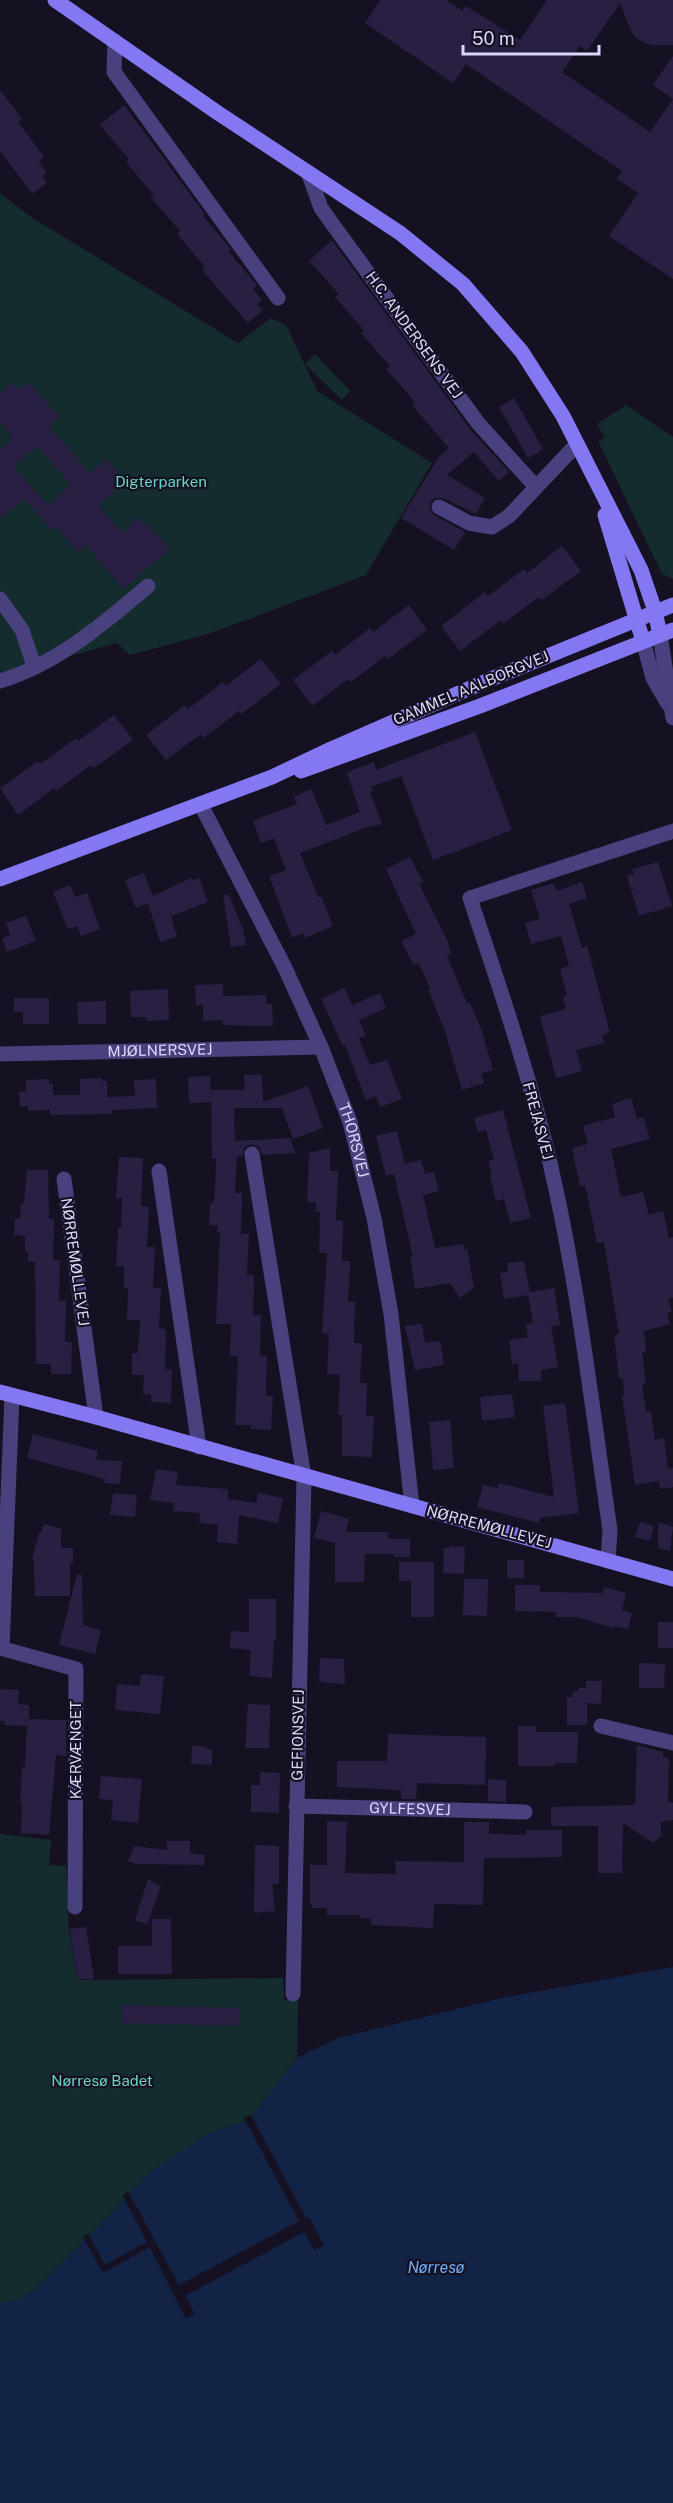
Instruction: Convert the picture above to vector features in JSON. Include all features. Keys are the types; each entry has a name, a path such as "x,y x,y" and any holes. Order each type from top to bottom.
{"street":[{"path":"56,0 400,233 463,284 522,352 563,416 641,570 655,611 667,633 672,714"},
{"path":"115,41 114,72 278,298"},
{"name":"H.C. ANDERSENS VEJ","path":"308,172 321,208 478,423 536,487"},
{"path":"439,507 469,523 492,527 509,516 577,444"},
{"path":"592,475 637,618 653,678 672,714"},
{"path":"0,681 34,666 94,631 148,586"},
{"path":"0,598 22,630 34,666"},
{"name":"GAMMEL AALBORGVEJ","path":"0,879 272,777 342,744 637,618 673,605"},
{"name":"GAMMEL AALBORGVEJ","path":"272,777 310,769 347,756 667,633"},
{"name":"THORSVEJ","path":"201,805 285,968 321,1047 350,1122 374,1218 391,1314 412,1506"},
{"name":"FREJASVEJ","path":"608,1561 610,1530 582,1333 550,1164 518,1042 470,898 673,831"},
{"name":"MJØLNERSVEJ","path":"0,1054 321,1047"},
{"path":"252,1154 304,1477"},
{"path":"159,1171 199,1447"},
{"name":"NØRREMØLLEVEJ","path":"63,1179 96,1417"},
{"name":"NØRREMØLLEVEJ","path":"6,1394 673,1578"},
{"name":"KÆRVÆNGET","path":"6,1394 1,1648 76,1669 75,1907"},
{"name":"GEFIONSVEJ","path":"293,1994 304,1477"},
{"path":"601,1726 673,1743"},
{"name":"GYLFESVEJ","path":"296,1806 525,1812"}],"green space":[{"name":"Digterparken","path":"0,193 31,217 238,343 271,318 286,325 317,391 432,463 366,575 211,633 130,655 117,643 0,675"},
{"path":"315,354 350,391 342,400 305,364"},
{"path":"626,405 673,437 673,579 662,574 598,441 605,438 597,424"},
{"name":"Nørresø Badet","path":"0,1834 51,1840 49,1865 66,1866 69,1929 77,1980 283,1978 284,2000 298,2000 297,2058 250,2119 208,2134 91,2234 34,2291 19,2300 2,2303 0,2303"}],"water":[{"name":"Nørresø","path":"673,1967 673,2503 0,2503 0,2303 19,2300 34,2291 155,2168 208,2134 250,2119 297,2058 338,2038 506,1997"}],"pier":[{"path":"251,2115 306,2218 309,2217 324,2245 314,2250 304,2232 185,2296 195,2314 186,2319 150,2247 103,2273 83,2237 88,2233 105,2265 147,2242 123,2196 128,2191 179,2285 299,2221 244,2118"}],"building":[{"path":"380,0 446,0 462,11 466,6 520,40 547,0 673,0 673,45 651,45 636,38 620,3 587,51 580,46 562,72 650,132 673,99 673,279 609,236 638,193 617,179 622,171 466,64 453,83 365,23"},
{"path":"673,56 673,99 653,85"},
{"path":"0,90 22,119 18,122 44,157 39,162 47,173 42,176 47,183 32,194 0,151"},
{"path":"124,105 205,214 203,216 231,249 228,251 257,285 253,289 262,300 257,304 263,310 248,323 202,270 205,267 177,234 180,231 151,198 154,195 126,162 129,159 100,125"},
{"path":"332,240 470,429 509,472 499,481 474,452 447,475 485,498 476,514 443,498 434,498 431,502 429,508 434,515 465,532 454,550 401,518 439,457 449,448 412,405 415,402 386,369 390,366 361,333 364,330 335,297 339,294 309,261"},
{"path":"12,383 17,389 21,385 24,388 30,383 59,417 49,426 90,473 106,459 125,481 98,505 122,533 139,517 170,549 123,589 86,545 78,552 56,527 52,530 24,499 0,519 0,449 13,438 0,422 0,394","holes":["37,446 71,485 48,505 13,467"]},
{"path":"514,398 543,449 528,458 499,407"},
{"path":"562,546 581,571 542,600 539,597 504,623 501,620 460,651 441,626 485,592 488,596 524,569 527,573"},
{"path":"409,605 427,630 388,659 385,656 351,682 348,679 312,706 293,680 332,651 335,655 370,628 373,632"},
{"path":"261,659 281,684 241,714 239,711 204,738 201,734 166,760 146,735 185,705 188,709 223,682 226,686"},
{"path":"114,715 133,740 94,768 91,765 56,791 54,788 18,815 0,788 38,761 40,764 76,738 78,741"},
{"path":"475,732 512,830 433,860 401,776 371,787 373,791 370,792 382,824 365,828 300,853 333,926 305,938 303,933 292,938 269,876 286,870 274,838 261,843 253,821 297,804 294,796 311,789 326,825 360,812 347,773 374,762 376,770"},
{"path":"410,857 423,882 419,884 448,942 451,954 447,956 467,1003 469,1002 481,1028 493,1070 481,1074 484,1083 462,1090 445,1031 428,990 431,989 418,963 414,965 401,941 416,934 386,869"},
{"path":"658,862 672,906 639,916 627,876 634,874 632,869"},
{"path":"144,873 153,896 191,878 193,880 199,878 208,902 171,916 177,937 160,942 148,903 136,908 125,880"},
{"path":"582,882 587,898 569,904 582,948 587,946 610,1033 602,1035 604,1043 576,1050 582,1071 556,1078 540,1016 566,1009 563,997 567,996 560,969 569,966 561,936 531,944 525,923 540,919 531,890 554,883 556,891"},
{"path":"70,885 75,897 87,893 100,929 81,936 77,926 68,929 53,892"},
{"path":"228,894 243,929 246,945 231,947 223,896"},
{"path":"26,916 36,941 7,952 2,939 10,935 6,923"},
{"path":"223,984 223,996 266,995 266,1004 272,1004 273,1026 223,1025 222,1020 203,1021 203,1005 196,1005 195,985"},
{"path":"345,988 352,1005 380,993 386,1008 359,1020 366,1036 359,1038 370,1065 387,1060 402,1099 380,1107 376,1096 366,1100 345,1045 343,1046 321,999"},
{"path":"168,989 169,1020 146,1021 146,1017 131,1017 130,991"},
{"path":"14,998 49,998 49,1024 23,1024 23,1012 14,1012"},
{"path":"106,1001 106,1024 78,1024 77,1002"},
{"path":"244,1075 262,1075 263,1102 308,1086 323,1128 293,1139 282,1108 234,1108 235,1141 290,1138 295,1153 262,1155 259,1147 251,1144 245,1147 242,1156 237,1156 235,1193 242,1193 241,1234 249,1234 247,1275 254,1275 253,1315 261,1315 260,1355 267,1356 266,1396 273,1396 271,1430 251,1429 251,1425 235,1425 238,1356 230,1356 231,1324 216,1324 220,1233 217,1233 218,1226 209,1225 210,1203 213,1203 215,1193 216,1159 212,1159 211,1090 245,1090"},
{"path":"210,1076 211,1102 189,1103 188,1077"},
{"path":"102,1078 102,1081 107,1081 107,1097 135,1096 134,1080 156,1079 157,1108 112,1110 112,1114 50,1115 50,1110 28,1111 28,1106 20,1107 19,1092 26,1091 26,1080 49,1079 49,1084 53,1084 53,1095 80,1095 80,1079"},
{"path":"631,1098 637,1119 643,1117 650,1139 611,1149 621,1197 643,1192 649,1215 663,1211 669,1238 673,1237 673,1298 668,1299 672,1312 667,1313 670,1324 644,1331 646,1352 642,1352 646,1383 642,1384 646,1412 651,1411 655,1440 664,1438 668,1469 673,1468 673,1487 660,1489 659,1481 635,1485 622,1395 624,1395 623,1378 619,1378 614,1335 619,1334 604,1242 597,1243 585,1185 580,1187 572,1148 588,1144 583,1126 615,1117 612,1104"},
{"path":"503,1110 531,1218 510,1223 504,1199 496,1201 488,1161 494,1160 486,1130 478,1132 474,1118"},
{"path":"397,1131 405,1164 421,1160 425,1174 434,1172 439,1191 423,1195 435,1248 464,1244 464,1250 467,1249 474,1288 460,1298 450,1283 415,1289 410,1257 413,1257 394,1174 386,1176 376,1136"},
{"path":"330,1148 330,1171 338,1171 336,1220 343,1221 342,1261 350,1261 348,1301 355,1302 354,1343 362,1343 360,1383 367,1383 366,1416 374,1416 372,1457 342,1456 342,1415 338,1415 340,1375 327,1374 329,1334 322,1333 327,1253 319,1253 320,1212 316,1212 316,1202 307,1202 309,1153"},
{"path":"119,1157 143,1158 141,1206 149,1207 147,1247 155,1247 153,1288 161,1288 159,1328 166,1329 165,1369 172,1369 171,1403 151,1402 151,1395 143,1394 144,1375 132,1375 132,1353 138,1353 140,1320 127,1320 128,1288 124,1288 124,1266 116,1266 122,1198 116,1198"},
{"path":"27,1170 48,1170 49,1219 54,1219 53,1260 60,1260 59,1301 66,1301 65,1342 72,1342 71,1374 51,1374 51,1364 36,1364 35,1262 28,1261 28,1252 25,1252 25,1236 14,1235 15,1219 20,1219 21,1203 24,1203"},
{"path":"524,1261 530,1292 554,1288 560,1325 551,1326 558,1367 541,1370 541,1381 519,1381 518,1363 512,1364 509,1340 528,1337 526,1324 533,1323 528,1295 504,1299 500,1273 508,1272 507,1263"},
{"path":"422,1324 425,1343 440,1341 444,1365 415,1370 405,1326"},
{"path":"512,1394 515,1417 482,1421 480,1397"},
{"path":"565,1403 579,1513 539,1518 539,1523 477,1507 483,1485 497,1488 499,1483 554,1497 543,1406"},
{"path":"450,1420 454,1468 433,1470 429,1422"},
{"path":"33,1434 98,1451 96,1460 122,1461 120,1484 104,1483 105,1479 27,1458"},
{"path":"156,1469 178,1472 176,1485 228,1489 228,1499 256,1503 258,1493 283,1498 278,1523 239,1515 237,1544 217,1542 218,1525 199,1523 200,1513 173,1511 174,1503 150,1500"},
{"path":"113,1493 137,1495 135,1517 110,1515"},
{"path":"321,1511 349,1519 346,1532 388,1532 388,1539 410,1539 410,1557 394,1557 394,1554 365,1554 364,1582 335,1582 335,1543 314,1538"},
{"path":"640,1522 654,1526 650,1541 635,1537"},
{"path":"658,1522 673,1527 670,1551 658,1548"},
{"path":"44,1524 61,1529 61,1548 73,1548 73,1563 70,1563 70,1596 35,1596 34,1560 32,1559 39,1533"},
{"path":"450,1546 465,1547 464,1574 443,1573 444,1548 450,1548"},
{"path":"507,1560 524,1560 524,1578 507,1578"},
{"path":"399,1562 434,1562 434,1617 411,1617 411,1581 399,1581"},
{"path":"77,1574 82,1575 83,1625 101,1630 95,1654 59,1645"},
{"path":"464,1579 488,1579 487,1616 463,1615"},
{"path":"515,1585 540,1585 540,1592 603,1593 604,1587 626,1593 622,1610 632,1613 628,1629 614,1626 614,1628 576,1617 556,1617 556,1612 515,1611"},
{"path":"249,1599 276,1599 276,1641 274,1640 272,1678 249,1676 251,1650 230,1648 231,1631 249,1632"},
{"path":"658,1622 673,1622 673,1648 658,1648"},
{"path":"320,1658 344,1659 345,1684 319,1682"},
{"path":"639,1663 665,1664 664,1688 639,1688"},
{"path":"141,1674 164,1676 160,1714 115,1710 117,1684 140,1686"},
{"path":"586,1681 602,1681 601,1704 587,1703 587,1725 567,1725 567,1697 573,1697 573,1691 578,1691 579,1688 586,1688"},
{"path":"0,1689 19,1690 18,1704 29,1705 29,1719 66,1720 66,1756 56,1755 49,1835 21,1833 22,1802 20,1802 27,1726 5,1725 5,1721 0,1721"},
{"path":"248,1704 270,1705 269,1748 245,1748"},
{"path":"518,1726 536,1726 536,1732 578,1732 577,1763 555,1763 555,1766 518,1766"},
{"path":"388,1734 486,1737 485,1785 417,1783 416,1799 401,1799 401,1790 337,1787 337,1761 387,1761"},
{"path":"637,1745 663,1752 663,1757 669,1758 668,1802 673,1803 673,1820 661,1822 661,1836 653,1843 623,1823 622,1873 598,1873 598,1826 551,1826 551,1807 635,1805"},
{"path":"192,1746 212,1749 212,1765 191,1764"},
{"path":"260,1772 280,1773 279,1813 251,1812 251,1785 260,1785"},
{"path":"101,1776 142,1779 138,1823 111,1820 113,1800 99,1799"},
{"path":"488,1779 506,1780 506,1802 488,1801"},
{"path":"327,1821 347,1822 345,1873 396,1874 395,1861 464,1862 464,1822 489,1822 489,1834 526,1835 526,1830 562,1830 562,1857 484,1858 483,1905 434,1904 433,1928 371,1925 371,1919 360,1918 360,1915 327,1915 327,1908 312,1908 310,1865 327,1865"},
{"path":"167,1841 190,1841 190,1853 205,1855 204,1865 136,1864 128,1861 134,1846 167,1850"},
{"path":"255,1845 279,1846 279,1884 272,1884 275,1911 254,1913"},
{"path":"148,1879 161,1886 147,1924 135,1920"},
{"path":"152,1919 171,1919 172,1974 118,1974 118,1946 152,1946"},
{"path":"86,1927 94,1979 77,1979 70,1929"},
{"path":"123,2005 240,2008 239,2026 122,2023"}]}
